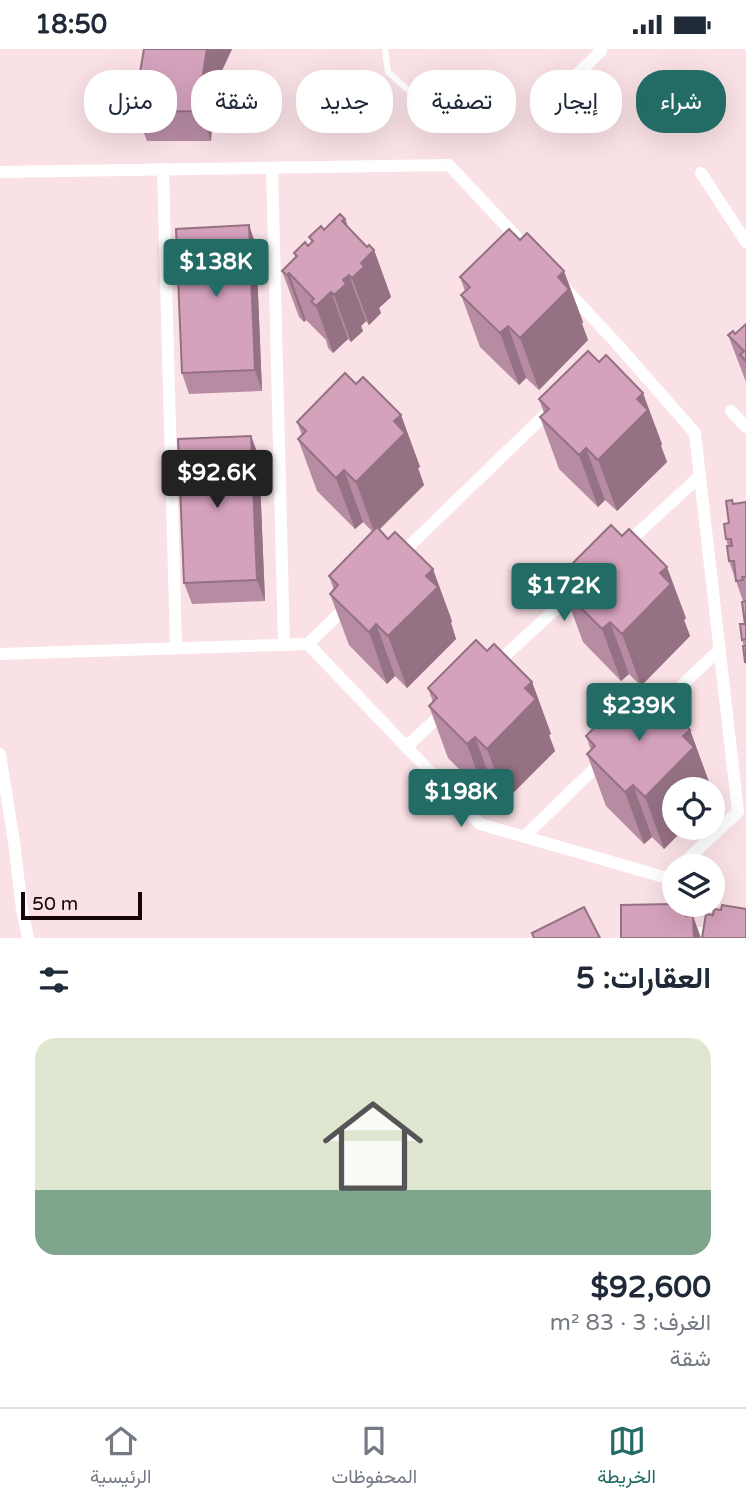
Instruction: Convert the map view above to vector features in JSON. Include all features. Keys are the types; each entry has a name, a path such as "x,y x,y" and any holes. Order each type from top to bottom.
{"street":[{"path":"582,70 601,49"},
{"path":"0,171 449,165 533,255"},
{"path":"272,168 284,645"},
{"path":"163,169 176,647"},
{"path":"701,173 746,242"},
{"path":"552,274 618,344 695,433 738,812 693,854"},
{"path":"607,354 618,344"},
{"path":"388,567 558,402"},
{"path":"731,411 746,428"},
{"path":"619,550 700,476"},
{"path":"487,672 589,578"},
{"path":"0,654 308,644 358,596"},
{"path":"308,644 480,824 662,877"},
{"path":"641,724 720,649"},
{"path":"406,747 457,700"},
{"path":"524,837 612,752"},
{"path":"0,754 28,938"},
{"path":"652,938 709,932 746,935"}],"lane":[{"path":"385,49 388,72 407,89"}],"building":[{"path":"144,49 207,49 204,70 191,70 191,111 177,111 177,70 140,70"},
{"path":"340,214 345,219 342,221 367,247 369,245 374,250 361,263 364,267 352,278 349,275 343,280 346,284 334,295 331,292 316,306 311,301 314,299 289,273 287,275 282,271 297,256 294,253 305,242 308,246 313,241 309,237 321,226 324,230"},
{"path":"249,225 255,370 182,373 176,229"},
{"path":"509,229 520,240 527,233 564,271 558,277 569,289 520,338 508,326 500,333 461,295 470,287 460,277"},
{"path":"746,324 746,361 740,355 744,351 728,335 733,331 735,334"},
{"path":"588,351 599,362 606,355 643,393 637,399 648,410 598,460 586,448 579,455 540,417 549,409 539,399"},
{"path":"345,373 356,384 363,377 401,415 394,421 405,433 356,482 344,470 336,478 298,439 306,431 297,422"},
{"path":"251,436 257,580 184,583 178,439"},
{"path":"732,500 733,504 746,502 746,577 736,581 734,561 729,561 727,546 732,546 731,539 726,539 724,524 729,523 726,501"},
{"path":"611,525 622,536 629,529 667,567 660,573 671,584 622,634 610,622 602,629 564,591 572,582 563,573"},
{"path":"377,527 388,539 395,532 433,569 426,576 438,587 388,636 376,624 369,632 330,594 338,585 329,576"},
{"path":"746,601 746,639 742,640 740,624 745,624 742,602"},
{"path":"476,640 487,651 494,644 532,682 525,688 536,699 487,749 475,737 467,744 429,706 437,698 428,688"},
{"path":"743,646 746,646 746,662 745,662"},
{"path":"634,688 645,699 652,692 690,730 683,736 694,747 645,797 633,785 625,792 587,754 595,746 586,736"},
{"path":"662,904 662,917 693,917 694,938 621,938 621,905"},
{"path":"725,906 746,909 746,938 702,938 706,917 725,917"},
{"path":"584,907 600,938 534,938 532,933"}]}
